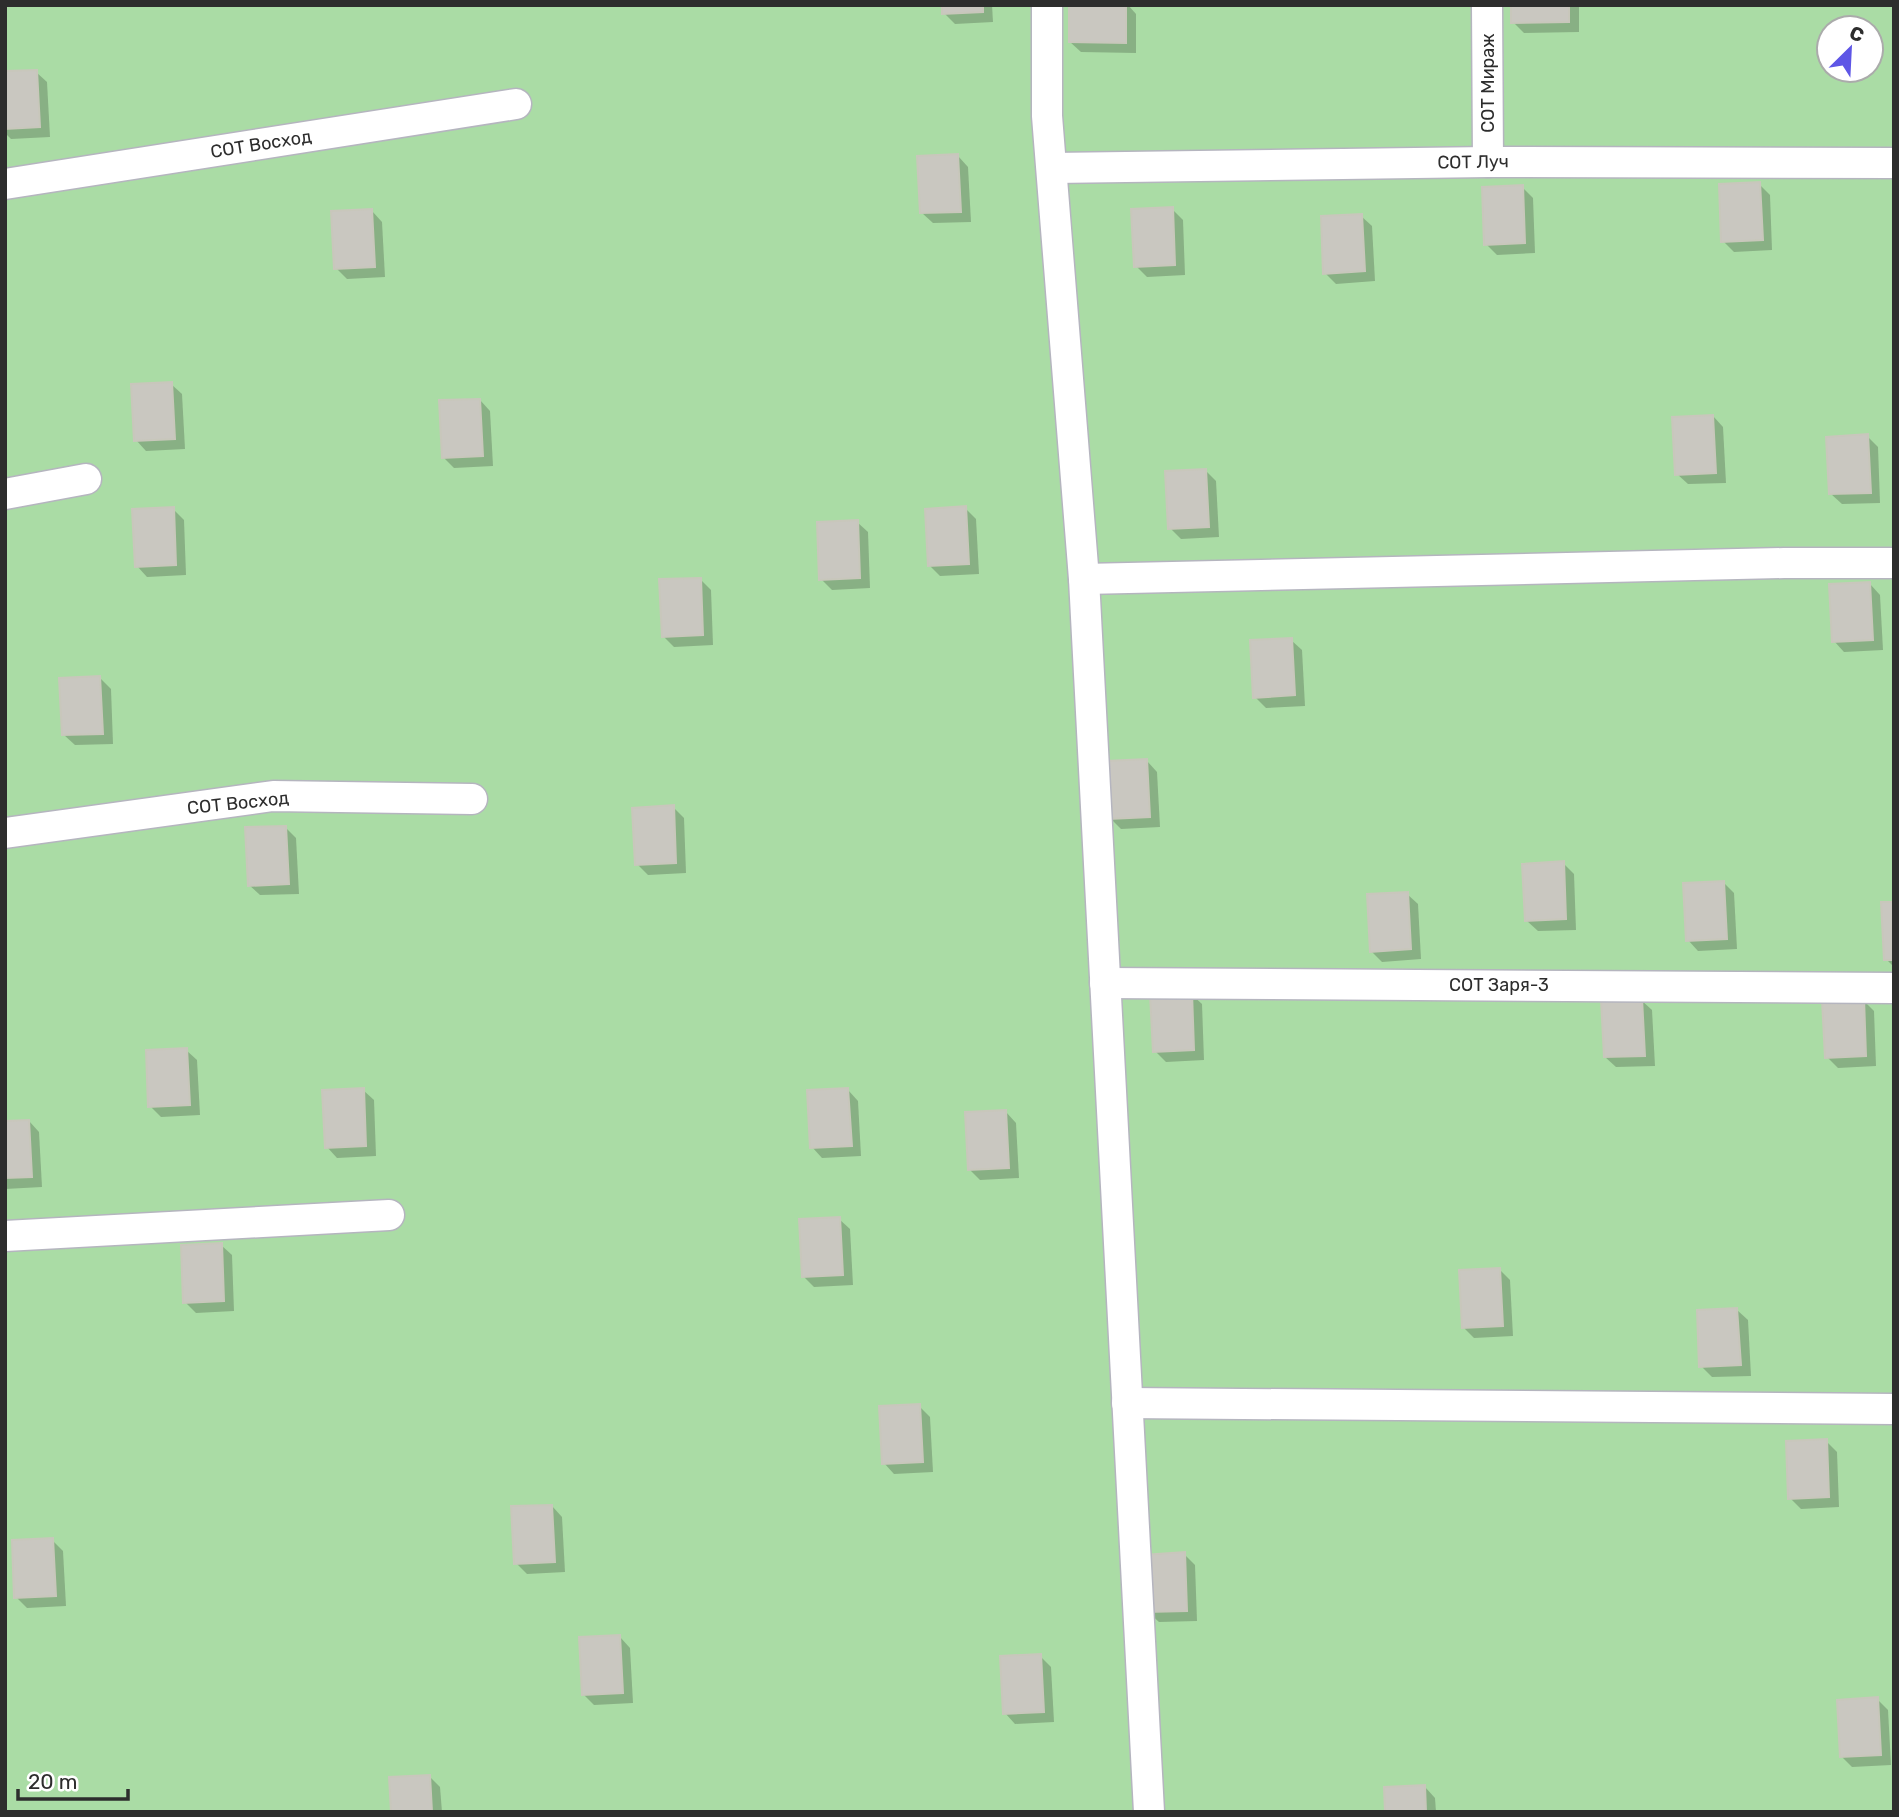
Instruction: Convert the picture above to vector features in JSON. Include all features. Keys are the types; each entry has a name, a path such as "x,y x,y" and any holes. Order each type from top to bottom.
{"street":[{"path":"1047,5 1047,116 1084,579 1149,1812"},
{"name":"СОТ Мираж","path":"1487,5 1488,162"},
{"name":"СОТ Восход","path":"5,184 516,104"},
{"name":"СОТ Луч","path":"1053,168 1488,162 1894,163"},
{"path":"5,494 86,480"},
{"path":"1084,579 1784,563 1894,563"},
{"name":"СОТ Восход","path":"5,833 273,796 472,799"},
{"name":"СОТ Заря-3","path":"1105,983 1894,988"},
{"path":"5,1236 389,1215"},
{"path":"1128,1403 1894,1409"}],"green space":[{"path":"5,5 1894,5 1894,1812 5,1812"}],"building":[{"path":"942,5 983,5 983,12 942,14"},
{"path":"1069,5 1126,5 1126,43 1069,42"},
{"path":"1511,5 1569,5 1569,22 1511,23"},
{"path":"37,70 40,127 5,129 5,71"},
{"path":"958,154 961,212 920,213 917,156"},
{"path":"1760,182 1763,240 1721,242 1719,184"},
{"path":"1523,185 1525,243 1484,245 1482,187"},
{"path":"1173,207 1175,265 1134,267 1131,209"},
{"path":"372,209 375,267 334,269 331,211"},
{"path":"1362,214 1365,271 1323,274 1321,216"},
{"path":"172,382 175,439 134,441 131,384"},
{"path":"480,399 483,456 442,458 439,400"},
{"path":"1713,415 1716,473 1675,475 1672,417"},
{"path":"1868,434 1871,493 1829,494 1826,437"},
{"path":"1206,469 1209,527 1168,529 1165,471"},
{"path":"966,506 969,564 928,566 925,509"},
{"path":"174,507 176,565 135,567 132,509"},
{"path":"858,520 860,578 819,580 817,522"},
{"path":"701,578 703,635 662,637 659,579"},
{"path":"1870,582 1873,640 1832,642 1829,584"},
{"path":"1292,638 1295,695 1253,698 1250,640"},
{"path":"100,676 103,734 62,735 59,678"},
{"path":"1147,759 1150,817 1109,819 1106,761"},
{"path":"674,805 676,863 635,865 632,808"},
{"path":"286,826 289,884 248,886 245,827"},
{"path":"1564,861 1566,919 1525,921 1522,864"},
{"path":"1724,881 1727,939 1686,941 1683,883"},
{"path":"1408,892 1411,949 1370,952 1367,894"},
{"path":"1881,902 1894,902 1894,960 1884,960"},
{"path":"1192,992 1194,1050 1153,1052 1150,994"},
{"path":"1642,998 1645,1056 1604,1057 1601,1000"},
{"path":"1864,998 1866,1056 1825,1058 1822,1000"},
{"path":"187,1048 190,1105 148,1107 146,1050"},
{"path":"364,1088 366,1146 325,1148 322,1090"},
{"path":"848,1088 852,1146 810,1148 807,1090"},
{"path":"1006,1110 1009,1168 968,1170 965,1112"},
{"path":"29,1120 32,1177 5,1178 5,1121"},
{"path":"840,1217 843,1275 802,1277 799,1219"},
{"path":"222,1243 224,1301 183,1303 181,1245"},
{"path":"1500,1268 1503,1326 1462,1328 1459,1270"},
{"path":"1737,1308 1741,1365 1699,1367 1697,1310"},
{"path":"920,1404 923,1462 882,1464 879,1406"},
{"path":"1827,1439 1829,1497 1788,1499 1786,1441"},
{"path":"552,1505 555,1562 514,1564 511,1506"},
{"path":"53,1538 56,1596 14,1598 12,1540"},
{"path":"1185,1552 1187,1611 1146,1612 1143,1555"},
{"path":"620,1635 623,1693 582,1695 579,1637"},
{"path":"1041,1654 1044,1712 1003,1714 1000,1656"},
{"path":"1878,1697 1881,1755 1840,1757 1837,1700"},
{"path":"430,1775 432,1812 391,1812 389,1777"},
{"path":"1425,1785 1426,1812 1385,1812 1384,1787"}]}
